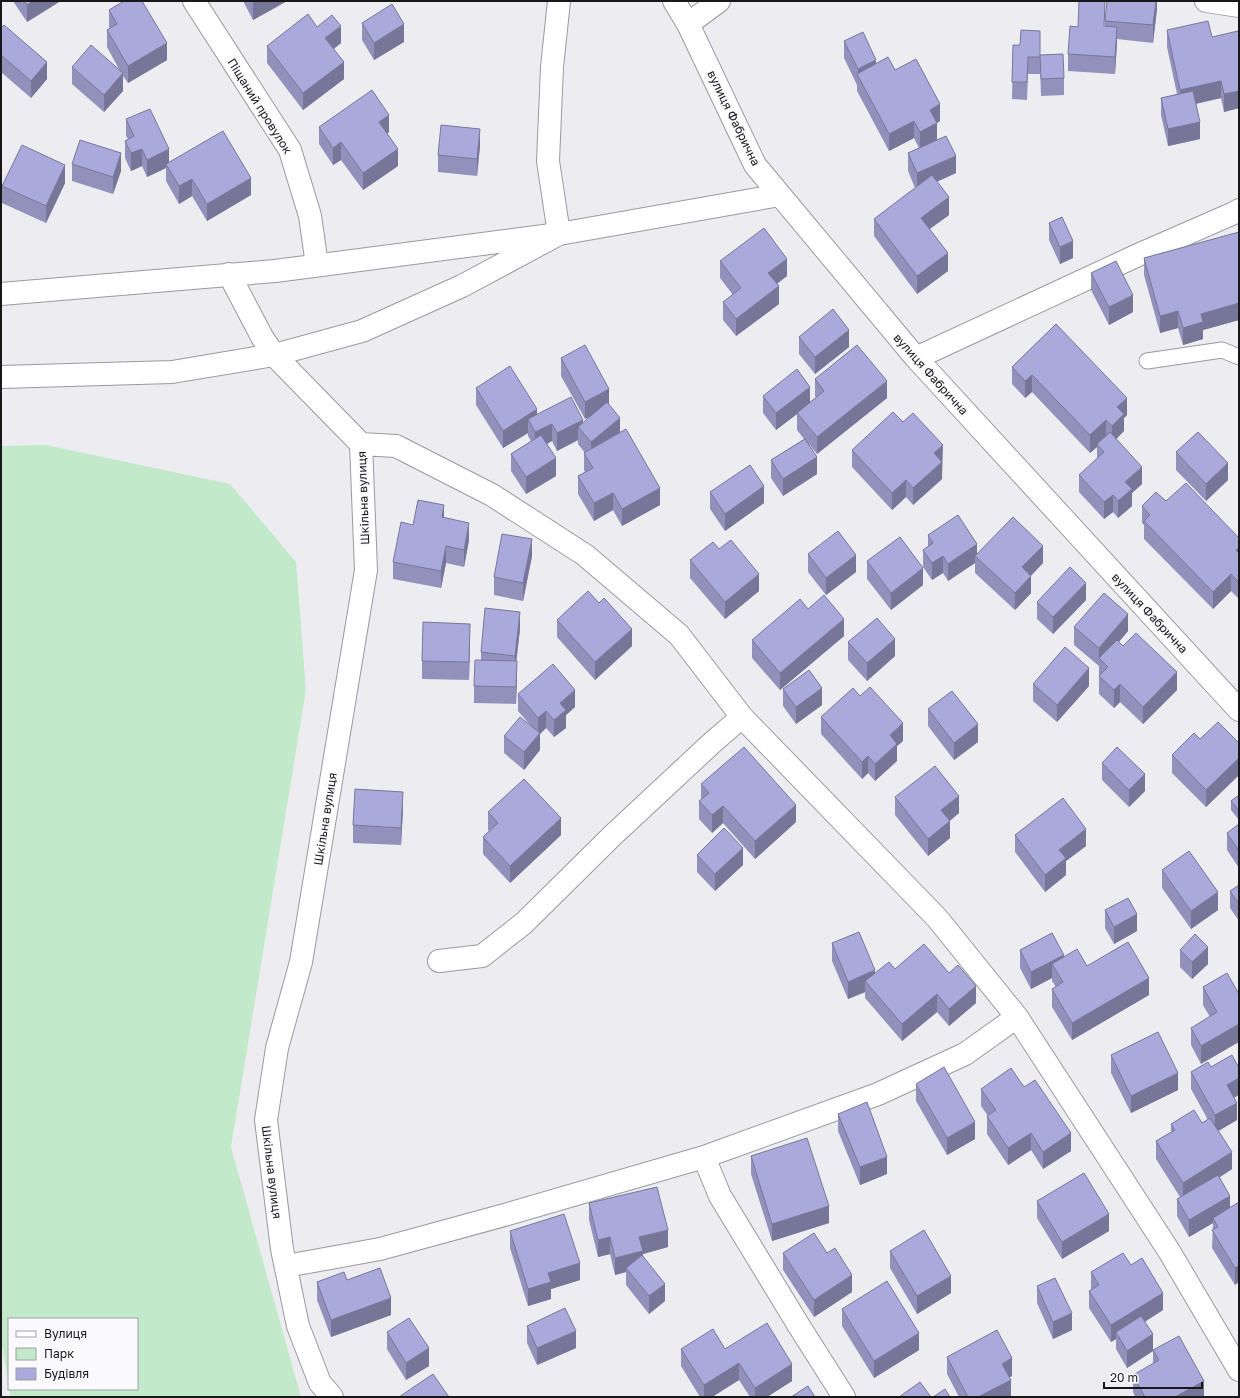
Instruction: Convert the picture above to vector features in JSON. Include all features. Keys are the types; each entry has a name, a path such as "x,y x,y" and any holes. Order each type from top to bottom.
{"street":[{"name":"Піщаний провулок","path":"194,1 290,150 310,216 317,265"},
{"path":"558,234 548,161 552,67 559,1"},
{"name":"вулиця Фабрична","path":"674,1 688,24 755,165 916,358 1239,710"},
{"path":"688,24 719,1"},
{"path":"1206,1 1239,6"},
{"path":"1,294 275,271 558,234 780,195"},
{"path":"916,358 1239,210"},
{"path":"1,377 172,372 274,355 362,331 462,286 558,234"},
{"name":"Шкільна вулиця","path":"229,274 262,337 274,355 361,444 366,570 301,962 277,1048 266,1120 282,1249 298,1326 320,1383 332,1397"},
{"path":"361,444 396,446 492,495 585,555 679,635 742,717 937,918 1017,1017 1169,1251 1239,1370"},
{"path":"439,961 482,956 524,923 617,831 742,717"},
{"path":"286,1266 380,1249 508,1214 704,1157 878,1094 964,1054 1017,1017"},
{"path":"704,1157 720,1196 844,1397"}],"lane":[{"path":"1147,361 1222,350 1239,357"}],"green space":[{"path":"46,445 230,484 296,562 306,690 231,1147 301,1397 11,1397 9,1390 138,1390 138,1318 8,1318 8,1381 1,1340 1,446"}],"building":[{"path":"24,1 33,1 27,5"},
{"path":"124,1 142,1 167,43 128,66 107,30 117,24 109,10"},
{"path":"1079,1 1105,1 1104,26 1117,27 1115,57 1068,54 1070,26 1078,27"},
{"path":"1107,1 1156,1 1153,25 1105,21"},
{"path":"392,4 404,24 374,43 362,23"},
{"path":"308,14 317,27 332,15 341,26 325,38 344,62 303,93 267,46"},
{"path":"1208,21 1212,37 1238,31 1239,91 1224,94 1221,81 1180,90 1167,30"},
{"path":"4,25 47,62 31,81 1,55 1,28"},
{"path":"1021,30 1040,31 1040,57 1028,57 1027,82 1012,82 1013,45 1020,45"},
{"path":"863,32 876,60 858,69 844,41"},
{"path":"91,45 123,73 104,95 72,67"},
{"path":"1063,54 1064,78 1041,79 1040,55"},
{"path":"888,57 895,70 916,59 940,104 930,110 937,123 920,132 914,121 889,134 857,74"},
{"path":"372,90 389,115 379,122 398,149 363,173 341,142 333,148 319,127"},
{"path":"1193,91 1200,122 1168,129 1161,98"},
{"path":"150,109 169,149 147,160 142,149 131,153 125,141 134,136 126,119"},
{"path":"441,125 480,129 477,159 438,155"},
{"path":"223,131 251,178 207,204 192,179 179,186 166,164"},
{"path":"946,136 956,156 917,173 908,153"},
{"path":"80,140 121,153 113,177 72,164"},
{"path":"22,145 65,165 46,206 2,186"},
{"path":"932,175 949,197 921,218 948,253 917,276 874,219"},
{"path":"1062,217 1073,241 1060,247 1049,223"},
{"path":"764,228 787,259 768,273 779,286 736,319 723,302 741,288 720,261"},
{"path":"1239,232 1239,303 1201,314 1203,322 1183,328 1178,311 1160,316 1144,258"},
{"path":"1116,261 1133,295 1109,307 1091,273"},
{"path":"833,309 849,330 815,357 799,337"},
{"path":"1056,324 1127,398 1117,407 1124,414 1112,426 1106,420 1090,435 1032,375 1025,381 1012,367"},
{"path":"585,345 609,389 585,402 561,358"},
{"path":"857,345 887,381 817,437 797,413 824,391 815,379"},
{"path":"510,366 537,409 503,431 476,388"},
{"path":"797,369 810,387 776,413 763,396"},
{"path":"571,397 583,420 557,433 552,424 535,432 528,419"},
{"path":"607,402 620,418 591,442 578,427"},
{"path":"893,412 903,422 913,413 943,445 934,453 942,462 913,488 906,480 892,493 852,450"},
{"path":"626,429 660,488 622,509 613,493 594,503 578,476 593,468 584,453"},
{"path":"1110,432 1142,467 1125,482 1132,489 1118,501 1113,495 1104,502 1079,475 1104,452 1097,444"},
{"path":"1198,432 1228,463 1206,484 1176,452"},
{"path":"541,435 556,458 526,477 511,454"},
{"path":"805,439 817,457 783,479 771,460"},
{"path":"750,465 764,486 725,514 710,492"},
{"path":"1186,483 1239,538 1239,548 1236,550 1239,553 1239,582 1231,574 1213,592 1144,521 1150,515 1142,506 1156,492 1166,501"},
{"path":"418,500 444,505 442,517 469,523 464,550 446,546 441,571 393,562 401,522 413,525"},
{"path":"958,515 977,544 948,564 943,556 932,563 923,550 933,543 928,535"},
{"path":"1013,517 1043,546 1022,567 1031,576 1015,593 975,556"},
{"path":"838,531 856,555 826,578 808,554"},
{"path":"502,534 532,539 523,583 494,577"},
{"path":"900,537 923,568 891,593 867,561"},
{"path":"731,540 759,574 725,602 690,560 713,542 719,549"},
{"path":"1070,567 1086,583 1053,617 1037,602"},
{"path":"588,591 599,603 604,598 632,629 595,662 557,620"},
{"path":"1104,593 1128,614 1099,648 1074,627"},
{"path":"824,595 844,619 780,673 752,640 800,599 808,609"},
{"path":"485,608 520,612 515,656 481,652"},
{"path":"877,618 895,639 867,663 848,642"},
{"path":"423,622 470,624 469,662 422,661"},
{"path":"1136,633 1177,672 1143,707 1120,684 1114,690 1099,676 1108,667 1099,658 1117,640 1123,646"},
{"path":"1065,647 1089,668 1057,705 1033,684"},
{"path":"475,660 517,661 516,687 474,686"},
{"path":"553,664 575,690 560,703 566,710 554,720 546,711 538,718 518,694"},
{"path":"809,670 822,688 796,707 783,689"},
{"path":"870,687 903,723 890,735 897,744 875,764 868,756 862,762 821,717 853,688 860,696"},
{"path":"952,691 978,724 954,743 928,709"},
{"path":"520,717 540,733 524,752 504,736"},
{"path":"1218,722 1239,743 1239,758 1206,790 1172,755 1194,733 1200,739"},
{"path":"744,747 796,805 755,841 723,806 712,815 699,801 709,793 701,784"},
{"path":"1117,747 1145,774 1129,790 1102,763"},
{"path":"935,766 959,796 941,810 950,821 928,839 895,797"},
{"path":"524,779 561,818 510,866 483,837 498,823 488,812"},
{"path":"355,789 403,792 401,828 353,825"},
{"path":"1239,795 1239,811 1231,801"},
{"path":"1063,798 1086,829 1059,850 1066,858 1045,875 1015,835"},
{"path":"1239,824 1239,851 1227,833"},
{"path":"724,828 743,848 715,874 697,855"},
{"path":"1189,851 1218,892 1191,911 1162,870"},
{"path":"1239,885 1239,904 1230,891"},
{"path":"1128,898 1137,914 1114,927 1105,910"},
{"path":"859,932 875,970 848,982 832,943"},
{"path":"1052,933 1064,955 1031,972 1020,950"},
{"path":"1195,934 1208,947 1192,962 1180,950"},
{"path":"1128,942 1149,978 1072,1023 1052,989 1063,982 1052,964 1077,949 1087,966"},
{"path":"924,944 949,973 958,965 976,986 949,1009 937,994 902,1024 865,981 889,962 895,969"},
{"path":"1227,973 1239,994 1239,1024 1201,1046 1191,1028 1217,1012 1203,987"},
{"path":"1158,1032 1178,1073 1131,1096 1111,1055"},
{"path":"1232,1055 1239,1068 1239,1078 1227,1085 1237,1103 1215,1115 1191,1072 1208,1062 1211,1067"},
{"path":"944,1067 975,1122 947,1138 916,1084"},
{"path":"1011,1068 1024,1087 1035,1080 1071,1133 1043,1152 1031,1133 1008,1148 987,1116 996,1110 981,1089"},
{"path":"867,1102 887,1157 860,1167 838,1114"},
{"path":"1194,1110 1202,1123 1210,1118 1232,1152 1183,1183 1156,1141 1175,1130 1171,1124"},
{"path":"807,1138 829,1206 772,1224 751,1156"},
{"path":"1084,1173 1109,1214 1062,1242 1037,1201"},
{"path":"1218,1175 1230,1196 1189,1220 1177,1199"},
{"path":"657,1187 668,1230 639,1237 643,1251 615,1258 610,1237 598,1240 589,1203"},
{"path":"1239,1202 1239,1265 1235,1268 1212,1230 1218,1227 1213,1218"},
{"path":"564,1214 580,1263 548,1273 551,1282 528,1289 510,1231"},
{"path":"924,1230 951,1276 917,1296 890,1251"},
{"path":"814,1233 827,1253 835,1248 852,1275 814,1300 783,1253"},
{"path":"1123,1253 1131,1265 1142,1258 1163,1293 1111,1325 1089,1291 1099,1285 1091,1272"},
{"path":"642,1255 665,1284 649,1296 626,1268"},
{"path":"380,1268 391,1298 331,1320 317,1282 344,1272 347,1280"},
{"path":"1055,1278 1072,1313 1053,1322 1037,1286"},
{"path":"887,1281 919,1333 874,1361 842,1309"},
{"path":"565,1308 576,1331 537,1348 527,1326"},
{"path":"1141,1316 1153,1334 1127,1351 1116,1332"},
{"path":"409,1318 429,1348 406,1363 387,1332"},
{"path":"767,1323 792,1364 755,1388 739,1363 704,1385 681,1349 713,1329 725,1349"},
{"path":"997,1330 1012,1358 1002,1364 1011,1380 978,1397 968,1397 947,1357"},
{"path":"1179,1336 1204,1381 1175,1397 1145,1397 1133,1375 1159,1360 1153,1350"},
{"path":"433,1374 449,1397 399,1397"},
{"path":"920,1382 931,1397 899,1397"},
{"path":"808,1386 815,1397 791,1397"},
{"path":"945,1389 950,1397 933,1397"}]}
